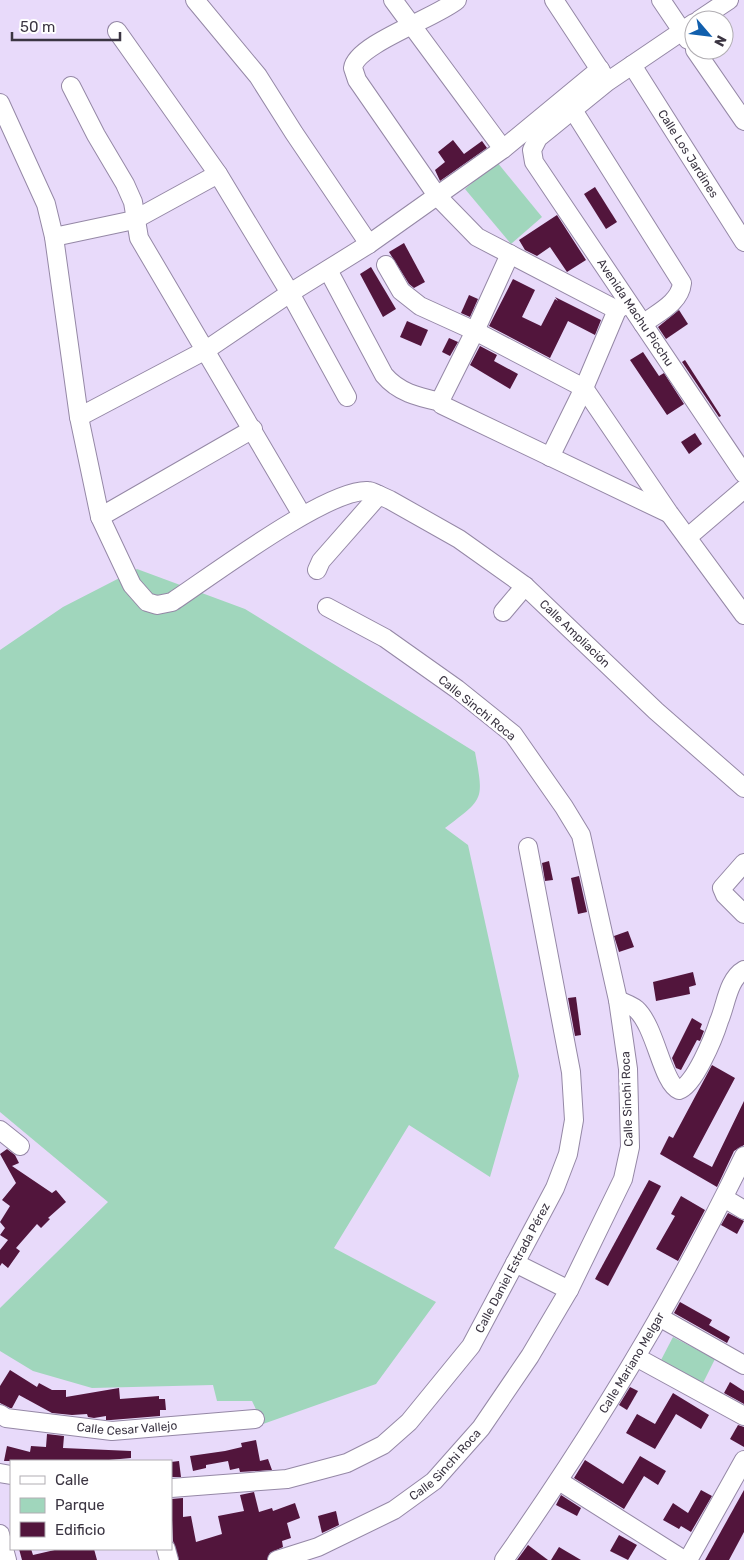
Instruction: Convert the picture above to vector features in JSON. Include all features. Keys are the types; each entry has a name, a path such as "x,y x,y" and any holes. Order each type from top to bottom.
{"street":[{"path":"195,0 258,76 369,244"},
{"path":"393,0 503,149"},
{"path":"554,0 604,76"},
{"path":"661,0 684,23"},
{"path":"714,10 729,0"},
{"path":"455,1 356,58 352,68 357,80 438,197 477,237 623,306 550,457"},
{"path":"79,417 206,350 290,292 369,244 438,197 604,76 632,65 684,30"},
{"path":"117,31 218,174 290,292 347,397"},
{"path":"702,60 744,121"},
{"name":"Calle Los Jardines","path":"632,65 744,242"},
{"path":"604,76 573,110 682,283 682,292 676,299 643,324"},
{"path":"71,86 96,135 125,184 133,202 134,220 139,238 302,515"},
{"path":"0,103 46,204 54,237 79,417 100,517 132,585 147,602 158,605 172,602 302,515 351,494 369,491 385,497 321,561 317,570"},
{"name":"Avenida Machu Picchu","path":"573,110 538,138 532,150 534,162 623,306 643,324 744,474"},
{"path":"54,237 134,220 218,174"},
{"path":"441,402 476,331 510,254"},
{"path":"386,265 401,291 420,306 476,331 584,388 669,513 744,615"},
{"path":"328,270 384,375 392,385 408,393 441,402 442,405 669,513"},
{"path":"100,517 253,430"},
{"path":"688,537 744,489"},
{"name":"Calle Ampliación","path":"385,497 460,539 525,586 656,710 744,788"},
{"path":"503,612 525,586"},
{"name":"Calle Sinchi Roca","path":"277,1560 321,1554 394,1510 434,1481 481,1428 530,1356 568,1290 623,1179 630,1147 628,1069 618,1000 581,835 564,807 513,734 457,689 384,638 328,607"},
{"name":"Calle Daniel Estrada Pérez","path":"172,1488 287,1479 347,1463 382,1445 409,1422 471,1346 555,1188 568,1154 574,1120 571,1072 528,847"},
{"path":"744,863 722,888 725,894 744,914"},
{"path":"618,1000 635,1008 644,1018 670,1084 679,1090 684,1089 694,1076 719,1023 733,981 737,974 744,970"},
{"path":"0,1130 20,1146"},
{"name":"Calle Mariano Melgar","path":"504,1560 559,1481 636,1357 724,1198 744,1156"},
{"path":"724,1198 744,1210"},
{"path":"516,1263 568,1290"},
{"path":"659,1317 744,1365"},
{"path":"636,1357 744,1416"},
{"name":"Calle Cesar Vallejo","path":"0,1414 6,1418 112,1431 255,1419"},
{"path":"559,1481 686,1560 744,1460"},
{"path":"0,1534 7,1560"}],"green space":[{"path":"497,162 542,217 511,244 465,189"},
{"path":"137,569 245,609 475,752 480,780 480,790 474,804 445,828 468,845 519,1076 490,1177 409,1125 334,1248 436,1302 376,1384 263,1424 252,1401 217,1401 213,1385 92,1388 33,1371 0,1351 0,1308 108,1202 0,1112 0,650 63,607"},
{"path":"673,1337 715,1359 702,1385 660,1362"}],"building":[{"path":"453,140 464,154 482,141 487,148 440,181 435,170 445,162 438,152"},
{"path":"595,187 617,222 606,229 584,194"},
{"path":"557,215 586,260 567,272 550,247 537,256 525,250 519,240"},
{"path":"404,243 425,282 414,288 409,284 389,252"},
{"path":"371,267 396,309 383,317 360,274"},
{"path":"513,279 535,290 522,317 541,326 555,299 558,301 555,297 601,320 595,335 568,321 550,358 489,326"},
{"path":"469,295 478,299 470,317 461,313"},
{"path":"679,310 688,324 666,339 658,327"},
{"path":"407,321 428,330 421,346 400,337"},
{"path":"449,338 458,342 450,356 442,352"},
{"path":"480,346 497,355 494,361 518,374 510,389 470,365"},
{"path":"643,352 659,376 664,373 684,404 667,415 630,360"},
{"path":"685,360 721,416 719,417 682,362"},
{"path":"695,433 702,444 689,454 681,442"},
{"path":"549,861 553,880 545,881 542,863"},
{"path":"579,876 587,912 578,914 571,878"},
{"path":"628,931 634,947 619,952 614,936"},
{"path":"693,972 696,985 689,987 690,994 656,1001 653,982"},
{"path":"576,997 581,1035 575,1036 568,998"},
{"path":"692,1018 702,1024 700,1029 704,1031 700,1041 697,1040 681,1070 676,1068 672,1058"},
{"path":"712,1065 735,1078 693,1157 712,1167 744,1101 744,1145 734,1151 717,1187 660,1154 669,1136 673,1138"},
{"path":"7,1149 15,1155 19,1163 12,1166 52,1193 56,1190 66,1202 48,1218 50,1219 41,1228 37,1224 16,1248 20,1251 8,1268 2,1263 0,1266 0,1250 8,1240 0,1235 5,1228 0,1222 10,1206 2,1200 16,1183 0,1154"},
{"path":"649,1180 661,1186 608,1286 595,1279"},
{"path":"681,1196 705,1210 678,1261 656,1249 675,1216 671,1214"},
{"path":"728,1213 744,1221 737,1234 721,1225"},
{"path":"680,1302 712,1320 709,1325 730,1337 727,1343 674,1313"},
{"path":"10,1370 37,1387 39,1383 52,1390 66,1390 66,1397 119,1388 120,1399 159,1396 159,1399 165,1399 166,1410 160,1410 160,1416 106,1420 106,1416 94,1418 88,1417 87,1414 52,1413 19,1395 12,1408 10,1408 0,1403 0,1386"},
{"path":"730,1382 744,1391 744,1404 724,1393"},
{"path":"630,1387 638,1391 627,1410 619,1405"},
{"path":"673,1393 709,1415 701,1429 676,1414 655,1449 626,1433 637,1414 655,1424"},
{"path":"738,1425 744,1427 744,1447 730,1439"},
{"path":"47,1434 64,1436 63,1448 131,1451 131,1458 4,1461 7,1446 30,1452 31,1446 46,1447"},
{"path":"256,1440 260,1461 268,1459 272,1470 240,1472 239,1468 230,1470 228,1461 206,1465 206,1468 193,1471 190,1456 242,1447 241,1443"},
{"path":"640,1456 666,1471 658,1485 644,1476 624,1509 574,1478 585,1460 623,1484"},
{"path":"179,1461 181,1477 172,1477 172,1462"},
{"path":"701,1490 712,1496 691,1532 681,1526 679,1529 663,1520 673,1503 688,1513"},
{"path":"744,1490 744,1532 729,1560 705,1560"},
{"path":"254,1492 259,1512 272,1508 273,1511 295,1503 300,1518 287,1523 291,1538 282,1541 283,1547 270,1553 267,1560 179,1560 173,1541 172,1499 183,1498 183,1517 191,1516 196,1542 222,1534 218,1516 244,1511 240,1495"},
{"path":"561,1495 581,1508 577,1516 556,1505"},
{"path":"336,1511 339,1525 322,1533 318,1516"},
{"path":"619,1535 637,1545 628,1560 610,1551"},
{"path":"528,1545 548,1560 517,1560"},
{"path":"559,1547 581,1560 551,1560"},
{"path":"19,1550 31,1550 33,1555 55,1550 94,1550 97,1560 22,1560"}]}
